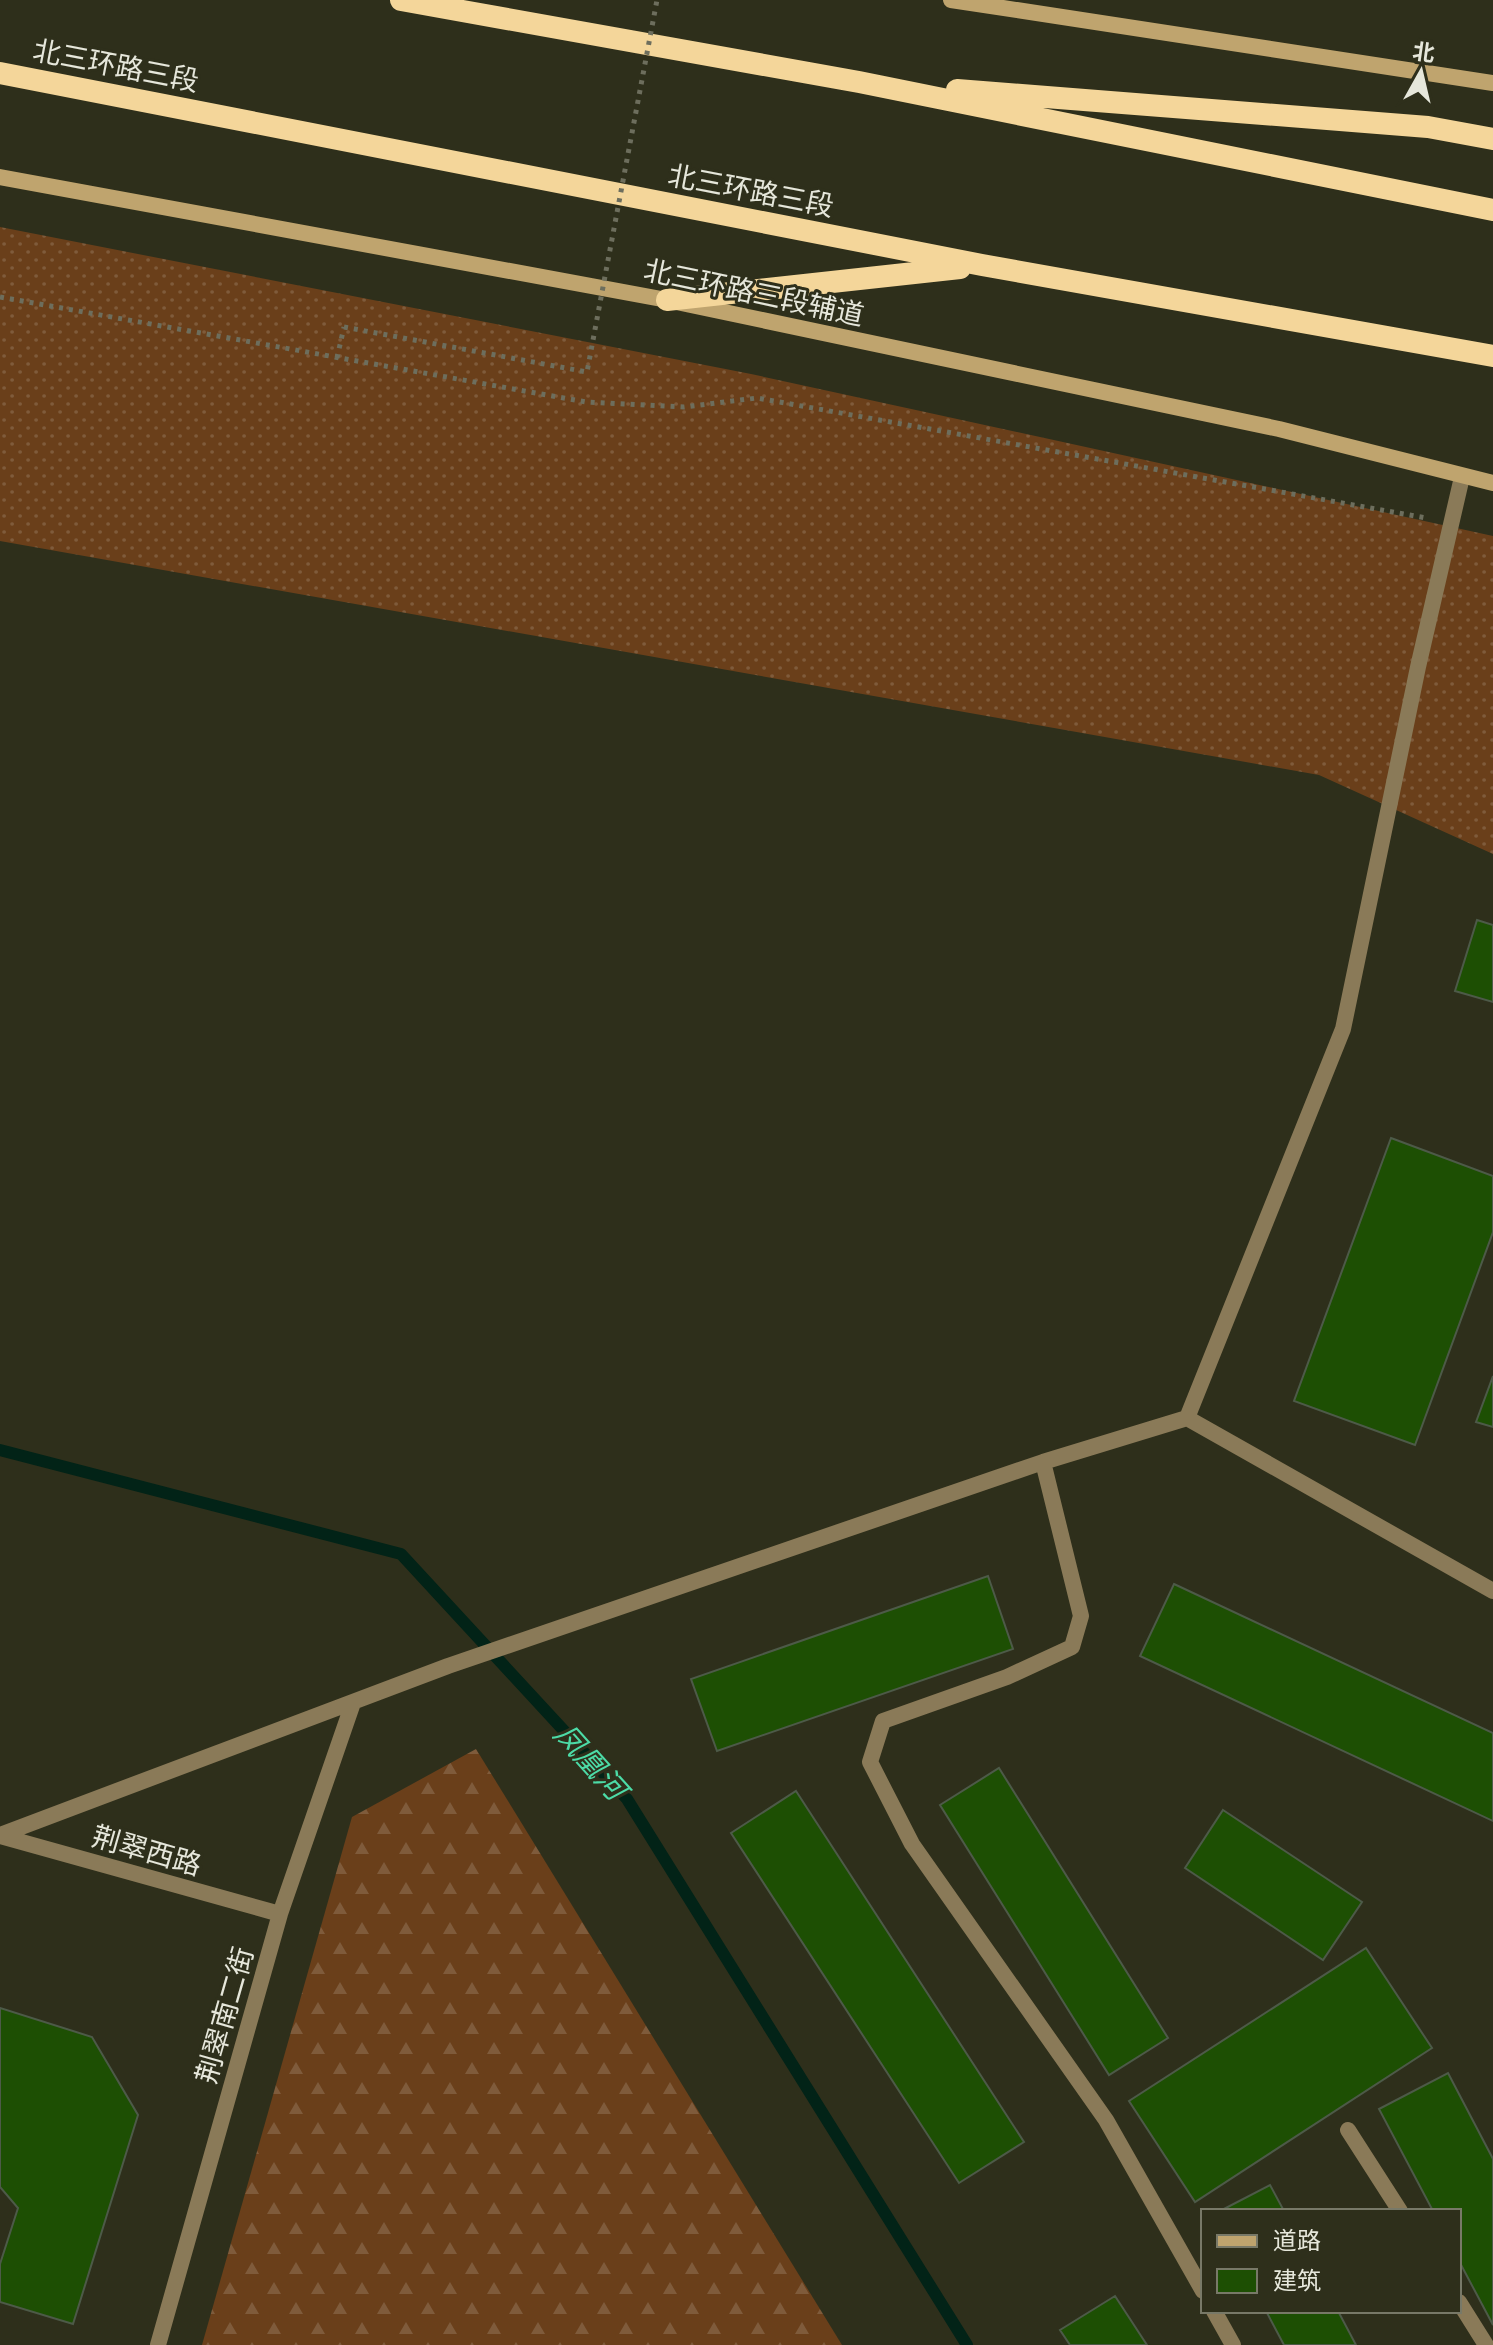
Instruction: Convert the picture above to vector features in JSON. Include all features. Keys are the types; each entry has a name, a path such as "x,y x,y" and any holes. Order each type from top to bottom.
{"highway":[{"path":"401,0 859,82 1493,210"},
{"name":"北三环路三段","path":"0,73 982,265 1493,356"},
{"path":"859,82 1428,127 1493,139"},
{"path":"667,300 982,265"}],"main road":[{"path":"951,0 1493,83"},
{"name":"北三环路三段辅道","path":"0,177 667,300 1264,426 1493,483"}],"street":[{"path":"1187,1418 1343,1029 1462,477"},
{"path":"0,1836 448,1666 1043,1462 1187,1418 1493,1591"},
{"path":"1043,1462 1081,1616 1072,1647 1007,1677 883,1721 870,1762 912,1844 1106,2120 1201,2287"},
{"name":"荆翠南二街","path":"158,2345 280,1914 353,1703"},
{"name":"荆翠西路","path":"0,1836 280,1914"},
{"path":"1348,2130 1399,2209"},
{"path":"1461,2305 1486,2345"},
{"path":"1215,2313 1233,2345"}],"path":[{"path":"337,358 344,327 587,372 657,0"},
{"path":"0,297 586,402 684,407 757,398 1451,521"}],"green space":[{"path":"0,227 751,374 1493,536 1493,854 1319,775 0,541"},
{"path":"476,1749 842,2345 202,2345 352,1817"}],"building":[{"path":"1477,920 1493,925 1493,1002 1455,991"},
{"path":"1391,1138 1493,1176 1493,1232 1415,1445 1294,1401"},
{"path":"1493,1376 1493,1427 1476,1422"},
{"path":"988,1576 1013,1649 717,1751 691,1679"},
{"path":"1174,1584 1493,1733 1493,1821 1140,1656"},
{"path":"999,1768 1168,2038 1109,2075 940,1805"},
{"path":"796,1791 1024,2142 959,2183 731,1833"},
{"path":"1223,1810 1362,1902 1323,1960 1185,1868"},
{"path":"1366,1948 1432,2048 1195,2202 1129,2101"},
{"path":"0,2008 92,2037 138,2115 73,2324 0,2302 0,2264 18,2208 0,2187"},
{"path":"1448,2073 1493,2159 1493,2325 1461,2265 1461,2209 1432,2209 1379,2109"},
{"path":"1270,2185 1283,2209 1224,2209"},
{"path":"1115,2296 1147,2345 1070,2345 1060,2330"},
{"path":"1267,2313 1339,2313 1356,2345 1284,2345"}],"waterway":[{"name":"凤凰河","path":"0,1450 401,1554 627,1799 967,2345"}]}
